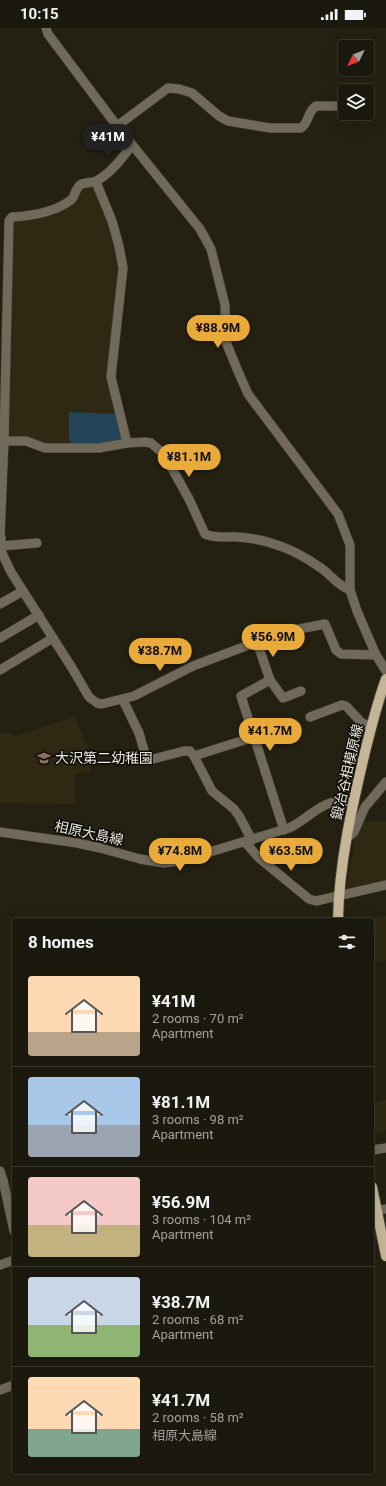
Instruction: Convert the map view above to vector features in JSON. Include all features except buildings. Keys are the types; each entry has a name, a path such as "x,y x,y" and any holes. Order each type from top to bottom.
{"main road":[{"name":"鍛冶谷相模原線","path":"338,918 339,895 353,802 371,726 386,679"},
{"path":"374,1195 386,1256"}],"street":[{"path":"46,28 48,34 117,126 200,229 211,249 225,305 226,342 237,369 248,394 338,514 350,545 350,590 357,611 376,655 386,671"},
{"path":"117,126 168,88 192,92 219,116 228,121 270,128 301,128 305,126 309,112 316,106 337,106"},
{"path":"132,145 114,167 96,182 88,182 80,185 72,199 60,206 27,216 12,217 5,232 3,376 4,441 0,540 1,551 11,572 93,701 97,703 102,704 123,700 134,696 193,666 289,631 325,624 336,650 340,654 376,655"},
{"path":"96,182 114,228 123,268 112,377 127,443"},
{"path":"4,441 26,441 45,448 99,448 127,443 151,443 164,454 189,499 202,528 210,537 239,537 256,539 280,545 322,569 338,584 350,590"},
{"path":"0,540 37,543"},
{"path":"0,604 23,591"},
{"path":"0,638 39,615"},
{"path":"0,670 53,638"},
{"path":"257,642 270,680 283,698 301,691"},
{"path":"270,680 241,696 284,830"},
{"path":"123,700 134,722 145,754 148,758 153,759 184,751 190,752 194,756 212,791 236,812 249,841 259,858 302,895 316,901 386,885"},
{"path":"310,717 342,705 346,706 362,723 371,726"},
{"path":"194,756 254,737"},
{"path":"347,838 354,832 365,807 386,782"},
{"name":"相原大島線","path":"0,832 77,843 140,859 164,863 180,861 284,830 296,825 330,803 353,802"},
{"path":"374,1150 386,1148"},
{"path":"0,1171 12,1222"},
{"path":"0,1265 12,1261"},
{"path":"0,1390 12,1386"}],"shaded area":[{"path":"91,184 96,187 114,236 120,268 109,378 122,438 100,445 49,444 25,437 10,437 12,222 15,219 59,209 81,188"},
{"name":"大沢第二幼稚園","path":"74,717 87,745 90,772 75,774 75,804 0,803 0,734 13,733 14,736"},
{"path":"386,821 386,883 349,890 346,887 354,846 353,841 362,822"},
{"path":"386,916 386,960 374,963 374,918"},
{"path":"386,1100 386,1130 374,1134 374,1103"}],"water":[{"path":"69,412 117,414 122,438 121,440 100,445 71,444 69,439"}],"place":[{"name":"大沢第二幼稚園","path":"44,758"}]}
